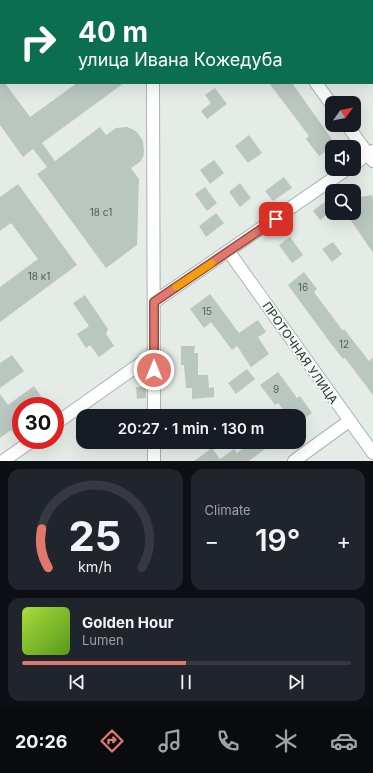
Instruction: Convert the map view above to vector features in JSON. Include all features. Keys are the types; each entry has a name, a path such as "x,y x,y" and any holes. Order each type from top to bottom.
{"street":[{"path":"153,84 154,409"},
{"path":"317,84 325,96"},
{"path":"353,132 371,155 361,160"},
{"path":"154,302 229,252 337,176"},
{"name":"ПРОТОЧНАЯ УЛИЦА","path":"229,252 373,453"},
{"path":"64,418 154,354"},
{"path":"294,461 349,421"},
{"path":"3,461 20,449"},
{"path":"154,449 154,461"}],"building":[{"path":"0,84 6,84 30,117 76,84 123,84 42,143 55,161 100,127 106,135 116,128 127,127 137,132 143,141 144,152 140,162 131,168 139,179 137,245 106,268 37,174 47,167 33,149 23,157 0,125"},
{"path":"270,84 293,84 325,130 325,132 327,132 332,140 325,140 325,152 319,156 306,139 309,136"},
{"path":"215,88 227,104 207,119 201,111 211,103 205,95"},
{"path":"249,135 262,153 248,163 235,146"},
{"path":"214,160 224,173 210,184 200,170"},
{"path":"284,177 292,188 273,201 265,191"},
{"path":"240,183 251,198 240,207 229,192"},
{"path":"18,184 77,265 0,322 0,287 38,259 11,223 0,231 0,197"},
{"path":"205,187 217,203 207,211 195,194"},
{"path":"372,195 373,253 351,220 361,220 361,197"},
{"path":"325,202 325,216 320,220 313,211"},
{"path":"216,213 224,223 206,237 199,226"},
{"path":"290,237 303,255 292,263 279,245"},
{"path":"333,242 342,254 332,262 322,249"},
{"path":"304,272 317,289 314,292 343,331 344,329 369,361 373,358 373,395 345,358 343,359 329,341 288,285"},
{"path":"210,294 239,333 258,320 266,332 258,337 269,354 251,367 237,346 232,350 211,322 204,328 190,309"},
{"path":"85,295 108,329 106,334 114,346 99,357 90,345 86,348 77,334 89,326 73,303"},
{"path":"181,346 195,346 194,353 198,353 198,375 208,375 209,388 214,387 214,397 192,399 192,388 186,388 184,365 181,365"},
{"path":"12,355 24,371 0,388 0,363"},
{"path":"247,369 255,379 236,394 228,383"},
{"path":"278,372 297,398 300,396 312,413 306,417 306,409 283,409 278,403 275,405 260,385"},
{"path":"34,386 42,397 19,397"},
{"path":"136,387 146,387 146,398 137,399"},
{"path":"0,394 8,405 12,402 12,432 11,430 0,438"},
{"path":"211,449 213,449 220,459 234,449 237,453 242,449 265,449 249,461 194,461"}],"slow traffic":[{"path":"176,287 212,263"}],"route":[{"path":"154,370 154,302 276,219"}]}
